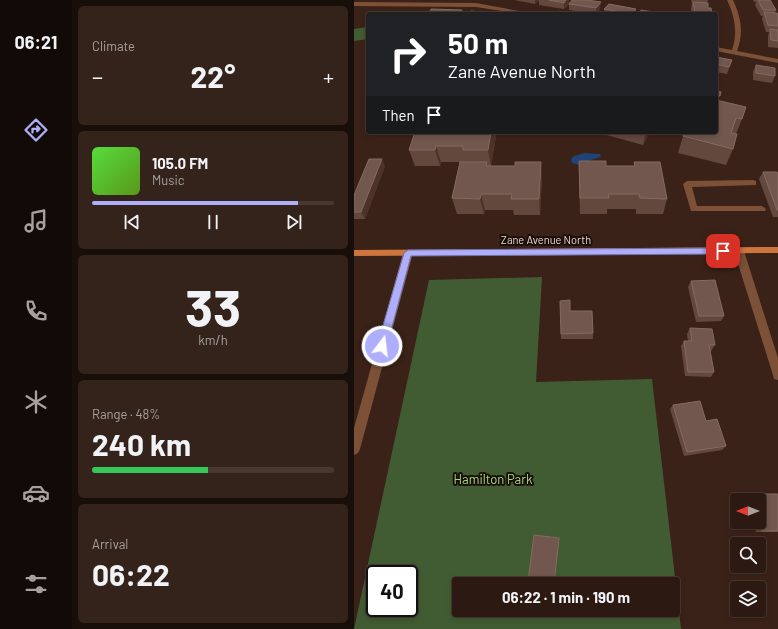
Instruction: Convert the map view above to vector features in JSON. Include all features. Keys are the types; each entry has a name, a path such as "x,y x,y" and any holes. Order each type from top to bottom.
{"main road":[{"name":"Zane Avenue North","path":"354,253 778,250"}],"street":[{"path":"730,0 738,20 739,34 734,52"},
{"path":"354,4 476,5 520,12"},
{"path":"718,49 778,61"},
{"path":"753,183 687,184 694,209 762,209"},
{"path":"739,251 778,375"},
{"path":"354,449 408,253"}],"green space":[{"path":"366,27 366,39 354,41 354,29"},
{"name":"Hamilton Park","path":"542,277 536,382 652,379 675,577 452,577 452,617 680,617 681,629 354,629 366,573 366,617 418,617 418,565 368,565 429,280"}],"water":[{"path":"584,153 600,154 601,157 591,160 582,166 572,163 571,159 574,156"}],"building":[{"path":"549,0 566,0 564,3"},
{"path":"572,0 601,2 596,8 569,4"},
{"path":"758,0 770,0 776,10 763,10"},
{"path":"693,2 708,3 708,8 711,8 712,12 695,12"},
{"path":"609,4 636,9 634,12 621,12 604,9"},
{"path":"431,9 462,10 461,12 430,12"},
{"path":"641,10 654,12 640,12"},
{"path":"764,12 777,13 778,26 768,25"},
{"path":"770,29 778,30 778,41 771,40"},
{"path":"718,57 732,60 729,67 718,64"},
{"path":"756,65 775,68 775,76 756,73"},
{"path":"718,91 721,92 720,96 718,96"},
{"path":"718,100 746,107 742,119 736,118 731,133 737,134 733,149 683,136 684,134 718,134"},
{"path":"414,134 491,134 488,150 463,150 463,146 436,146 435,150 409,150"},
{"path":"369,159 382,159 361,212 354,212 354,195"},
{"path":"579,161 606,161 606,166 635,166 634,162 660,162 667,199 640,198 639,194 608,194 609,198 580,198"},
{"path":"460,162 487,162 486,166 515,166 515,162 541,162 539,199 511,199 512,194 481,194 480,199 452,198"},
{"path":"763,172 777,172 778,210 777,210"},
{"path":"715,280 724,316 699,316 691,281"},
{"path":"570,300 570,311 592,311 593,333 561,334 560,301"},
{"path":"690,328 712,329 715,345 709,345 714,372 688,372 684,341 692,341"},
{"path":"700,401 706,421 717,419 726,446 687,452 673,405"},
{"path":"766,494 778,494 778,531 762,531 761,529 766,529"},
{"path":"534,535 559,538 555,577 529,577"}],"route":[{"path":"382,346 408,253 723,251"}]}
